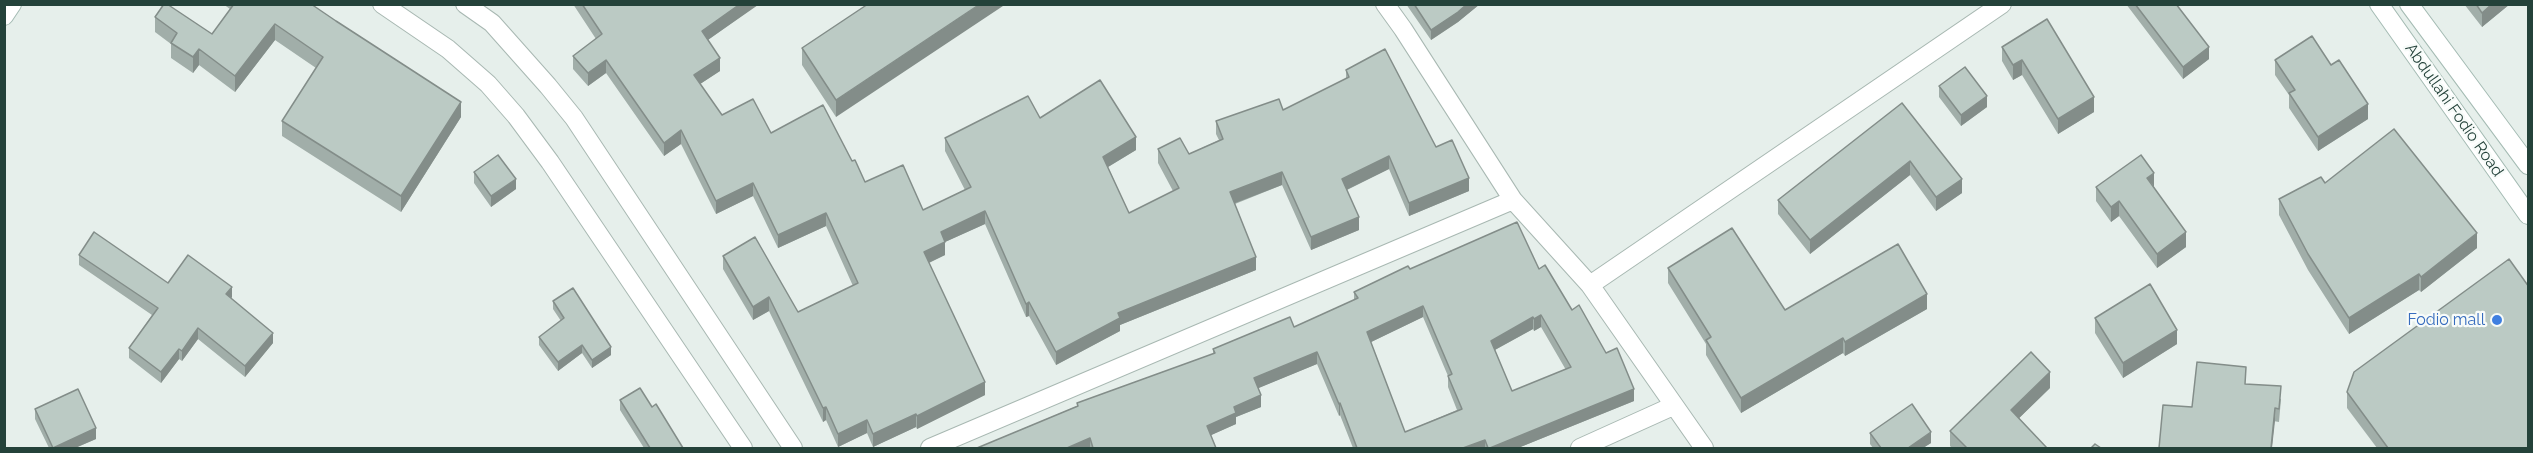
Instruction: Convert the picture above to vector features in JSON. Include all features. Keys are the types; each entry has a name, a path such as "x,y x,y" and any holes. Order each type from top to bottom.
{"street":[{"path":"4,16 12,4"},
{"path":"382,4 448,49 488,84 516,116 550,162 743,448"},
{"path":"465,4 492,23 574,118 793,448"},
{"path":"1385,4 1513,200 1590,285 1704,448"},
{"path":"1590,285 2002,4"},
{"name":"Abdullahi Fodio Road","path":"2379,4 2529,215"},
{"name":"Abdullahi Fodio Road","path":"2409,4 2529,165"},
{"path":"930,448 1513,200"},
{"path":"1580,448 1673,406"}],"building":[{"path":"164,4 212,34 234,4 311,4 461,102 401,196 282,121 323,57 275,24 235,76 199,49 193,57 171,43 177,33 155,17"},
{"path":"582,4 740,4 702,31 720,58 694,75 722,115 753,99 771,133 823,105 865,182 903,165 923,210 971,187 945,138 1028,96 1040,118 1100,80 1136,137 1103,157 1129,213 1179,188 1158,149 1180,138 1189,154 1223,139 1216,121 1279,99 1283,110 1349,77 1346,70 1385,49 1436,147 1452,140 1469,178 1409,203 1389,156 1342,179 1359,217 1311,237 1282,172 1230,192 1256,257 1118,313 1120,318 1056,352 1029,302 1026,304 985,211 941,232 945,242 924,252 985,382 917,416 916,414 873,434 867,420 838,434 769,297 753,307 723,256 755,237 798,312 858,283 826,213 778,235 753,183 716,201 681,130 664,143 606,60 588,73 573,56 602,34"},
{"path":"868,4 980,4 836,100 802,48"},
{"path":"1414,4 1467,4 1431,30"},
{"path":"2135,4 2176,4 2209,47 2183,67"},
{"path":"2476,4 2492,4 2482,13"},
{"path":"2047,19 2094,97 2058,119 2022,60 2013,65 2002,47"},
{"path":"2312,36 2331,65 2339,60 2368,104 2318,137 2289,93 2295,90 2275,60"},
{"path":"1965,67 1987,96 1961,115 1939,86"},
{"path":"1902,103 1962,179 1936,197 1910,161 1810,240 1778,200"},
{"path":"2394,129 2477,233 2421,277 2419,274 2349,318 2308,254 2279,199 2321,177 2325,183"},
{"path":"498,155 516,179 491,196 474,172"},
{"path":"2141,155 2154,173 2147,178 2186,232 2157,254 2119,201 2111,207 2096,187"},
{"path":"1517,222 1539,269 1545,265 1572,310 1579,305 1606,353 1617,348 1634,389 1490,448 1485,440 1463,448 1357,448 1317,352 1254,378 1261,395 1234,407 1236,413 1207,426 1216,448 1093,448 1090,438 1067,448 977,448 1078,406 1077,403 1215,353 1213,349 1290,317 1294,327 1358,298 1354,292 1408,266 1410,269","holes":["1423,306 1452,374 1448,376 1462,409 1405,432 1367,332","1541,315 1571,367 1512,391 1491,341 1533,317 1534,319"]},
{"path":"1732,228 1785,310 1898,244 1927,294 1845,342 1843,338 1741,398 1706,340 1711,337 1668,268"},
{"path":"94,232 168,283 188,255 232,287 226,294 273,333 245,366 198,328 182,351 179,349 161,372 129,348 158,308 79,255"},
{"path":"2509,259 2529,287 2529,448 2388,448 2347,392 2354,372"},
{"path":"2150,284 2177,330 2123,363 2095,318"},
{"path":"573,288 611,347 592,360 582,345 558,362 539,337 564,318 553,301"},
{"path":"2031,352 2050,372 2011,410 2047,448 1967,448 1950,431"},
{"path":"2197,362 2246,367 2245,384 2281,386 2279,409 2275,408 2271,448 2159,448 2163,405 2192,407"},
{"path":"640,388 652,407 656,404 683,448 650,448 620,400"},
{"path":"78,389 96,428 53,448 35,409"},
{"path":"1912,404 1931,432 1908,448 1881,448 1870,433"}],"place":[{"name":"Fodio mall","path":"2497,320"}]}
